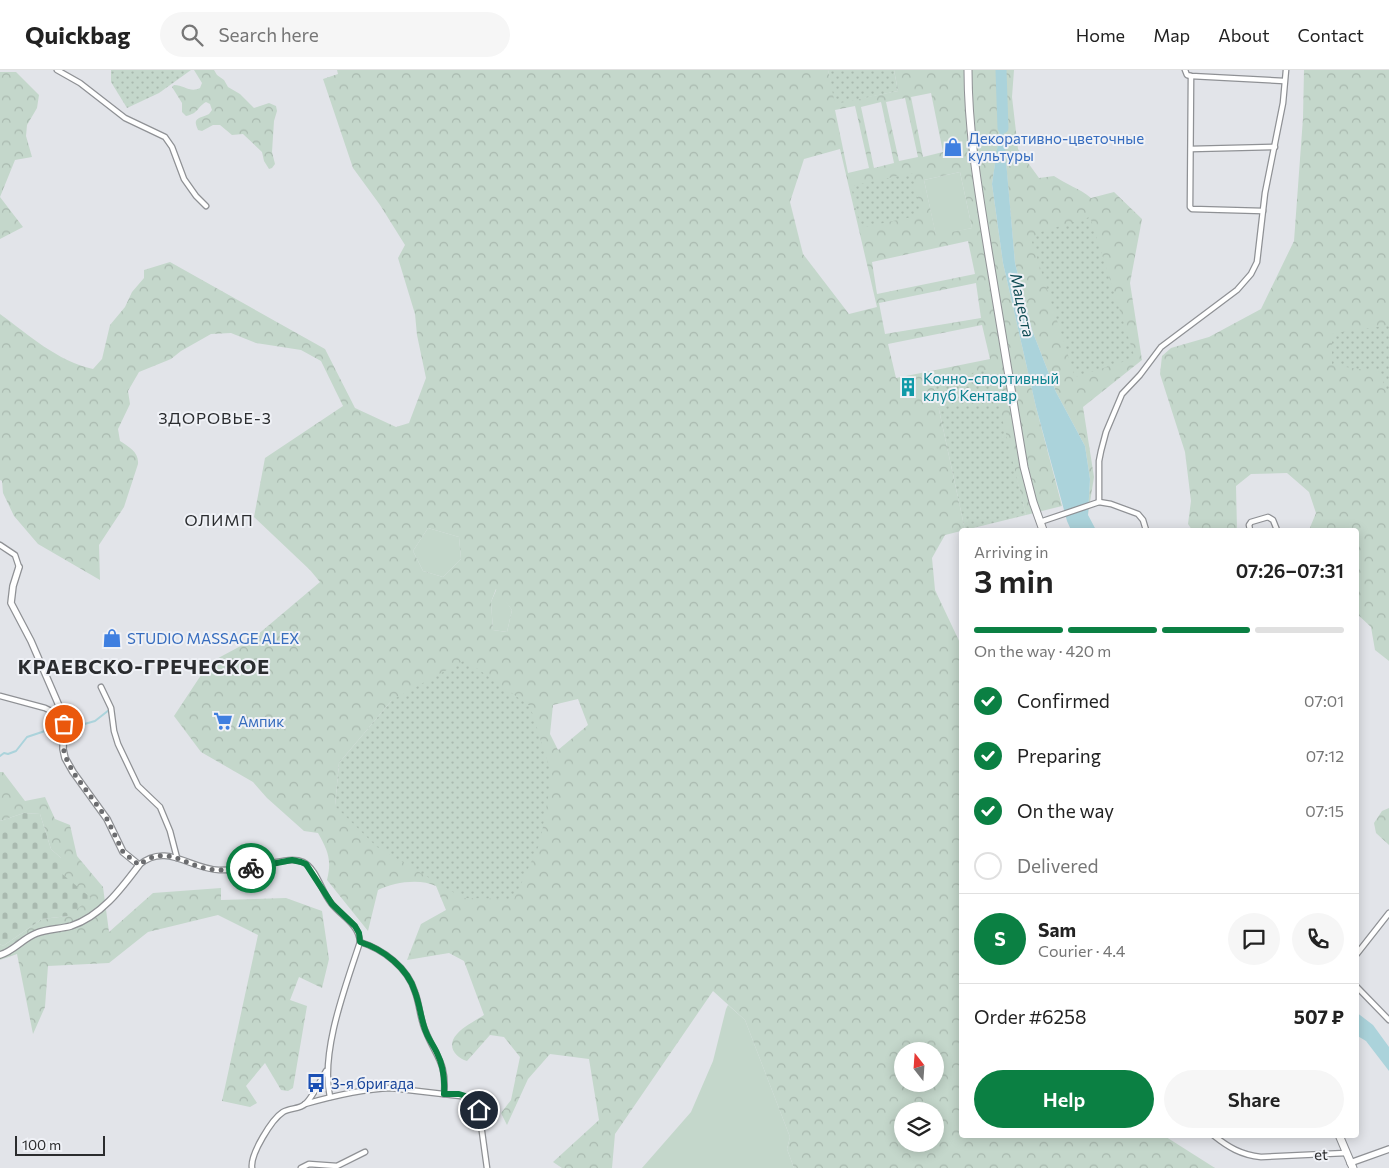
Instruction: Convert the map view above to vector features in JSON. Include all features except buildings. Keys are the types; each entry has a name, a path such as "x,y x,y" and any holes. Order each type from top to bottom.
{"main road":[{"path":"968,70 973,152 985,231 1024,467 1042,528"},
{"path":"1340,1138 1351,1165"}],"street":[{"path":"57,70 80,84 125,118 165,137 172,147 184,180 206,206"},
{"path":"1185,70 1187,75 1191,76 1284,81"},
{"path":"1099,502 1099,461 1106,432 1122,394 1161,348 1237,290 1251,274 1257,262 1263,211 1283,103 1286,70"},
{"path":"1191,76 1189,204 1192,209 1263,211"},
{"path":"1191,149 1275,147"},
{"path":"1040,522 1099,502 1111,504 1138,514 1143,520 1145,528"},
{"path":"1250,528 1251,522 1268,517 1274,520 1276,528"},
{"path":"0,545 15,555 20,567 13,586 11,603 51,685 63,717 65,730 63,748 69,766 107,819 123,852 139,865"},
{"path":"101,688 111,708 118,744 141,790 160,807 170,831 177,858"},
{"path":"0,696 44,708 63,717"},
{"path":"0,955 8,952 34,934 73,925 94,914 120,890 139,865 148,859 160,855 177,858 194,866 217,870 248,869 292,860 301,862 309,867 332,904 355,926 359,933 360,942 335,1025 327,1070 330,1098"},
{"path":"1359,951 1389,913"},
{"path":"360,942 385,954 411,982 415,990 426,1032 444,1073 444,1094"},
{"path":"1359,989 1389,1020"},
{"path":"306,1104 327,1070"},
{"path":"252,1168 255,1150 277,1118 288,1110 330,1098 378,1088 391,1088 459,1094 475,1099 479,1110 487,1168"},
{"name":"et","path":"1217,1138 1236,1151 1252,1156 1346,1153"},
{"path":"1351,1165 1389,1149"},
{"path":"300,1168 309,1164 337,1166 365,1152"}],"green space":[{"path":"111,70 191,70 159,93 127,108 111,82"},
{"path":"194,70 214,70 228,87 240,94 254,108 269,103 276,106 272,152 275,164 272,168 269,169 264,161 262,152 243,134 232,135 220,125 213,125 202,131 198,130 196,121 209,114 212,110 210,104 206,102 195,112 186,116 182,112 182,103 172,87 178,85 193,90 200,88 202,83"},
{"path":"337,70 828,70 836,103 898,91 894,70 1014,70 1012,97 1018,149 1039,178 1054,176 1091,198 1114,192 1142,219 1130,283 1142,360 1083,407 1094,477 1088,515 1090,479 1085,446 1056,392 1032,330 1015,263 1002,118 992,184 1003,263 1036,407 1062,506 1026,515 1010,453 933,382 965,528 959,528 959,532 945,535 932,558 935,590 959,641 959,1138 1168,1138 1215,1168 794,1168 787,1149 790,1137 745,1020 713,991 615,1134 612,1168 562,1168 553,1162 599,1120 589,1059 550,1054 528,1079 507,1125 501,1113 511,1100 520,1057 504,1037 490,1035 467,1061 459,1057 452,1047 454,1038 460,1031 484,1015 464,961 449,953 407,960 421,924 446,910 436,886 422,882 407,882 378,890 368,931 327,880 329,861 318,833 304,831 267,798 253,782 201,752 174,716 209,663 250,641 320,582 310,570 254,517 265,458 343,406 321,361 301,350 256,343 231,333 211,334 171,359 139,372 128,391 130,404 118,429 120,441 135,453 138,464 124,507 99,545 100,580 38,544 14,516 3,493 2,481 0,480 0,314 55,354 93,369 102,359 110,325 125,307 132,292 144,278 144,270 170,262 325,349 355,408 396,427 409,423 426,378 417,335 415,314 398,258 405,245 380,205 353,168 323,79 338,74","holes":["931,93 943,152 923,157 911,97","905,98 918,157 899,161 886,102","881,102 894,163 874,168 861,107","855,106 869,168 848,173 835,110","840,149 877,307 849,314 803,254 790,202 804,159","960,172 972,228 936,235 924,180","968,241 975,274 877,294 872,262","976,283 981,318 885,334 879,303","982,325 990,359 896,378 888,344","428,528 459,537 461,559 443,577 423,571 413,551","496,589 512,610 507,632 493,630 491,602","578,699 588,725 558,750 550,734 553,705","392,700 335,806 339,763"]},
{"path":"828,70 894,70 898,91 835,104"},
{"path":"1304,70 1389,70 1389,661 1375,650 1371,627 1359,616 1359,528 1310,528 1316,513 1309,492 1287,473 1251,474 1236,486 1237,528 1191,528 1188,524 1191,501 1185,452 1160,374 1162,356 1171,348 1209,337 1261,309 1294,241 1303,118"},
{"path":"0,72 16,72 39,95 37,108 27,125 26,136 32,157 15,160 0,197"},
{"path":"960,172 972,228 936,236 924,180"},
{"path":"912,173 921,215 860,228 851,186"},
{"path":"0,197 23,227 0,239"},
{"path":"1090,217 1135,358 1075,377 1032,242 1037,233"},
{"path":"1389,325 1389,392 1386,391 1380,372 1332,365 1332,334"},
{"path":"990,369 1026,515 973,528 965,528 933,382"},
{"path":"428,528 459,537 461,559 443,577 423,571 413,551"},
{"path":"497,588 512,610 507,632 493,630 491,602"},
{"path":"465,660 530,706 552,776 540,843 514,899 463,898 377,847 335,806 339,763 392,700"},
{"path":"0,772 3,772 25,801 45,797 55,819 70,825 77,856 103,887 109,932 153,893 221,888 221,900 286,898 322,911 329,959 322,988 299,977 290,1000 307,1006 293,1088 288,1091 281,1090 265,1063 246,1086 257,1103 250,1107 222,1101 258,935 218,915 148,932 109,963 48,966 45,1007 33,1034 17,954 0,960 0,944 3,946 42,919 68,916 61,873 61,858 51,849 40,814 24,813 0,821"},
{"path":"1389,808 1389,845 1376,833 1374,823 1382,811"},
{"path":"24,813 40,814 51,849 61,858 61,873 91,898 68,916 42,919 3,946 0,944 0,821"},
{"path":"728,1005 745,1020 790,1137 787,1149 794,1168 642,1168 691,1112 713,1061"}],"water":[{"path":"1002,115 1015,263 1032,330 1056,392 1085,446 1090,479 1088,515 1095,528 1070,528 1067,521 1036,407 1003,263 992,184"},
{"path":"1359,1014 1373,1025 1389,1047 1389,1071 1366,1041 1359,1037"}],"waterway":[{"name":"Мацеста","path":"1001,70 1003,128"},
{"path":"0,756 4,753 8,754 16,751 27,737 57,727 67,729 95,721 109,710"}],"way so far":[{"path":"64,724 63,748 69,766 107,819 123,852 127,856 139,865 154,856 165,855 194,866 210,869 251,868"}],"place":[{"name":"Декоративно-цветочные культуры","path":"953,147"},
{"name":"Конно-спортивный клуб Кентавр","path":"908,387"},
{"name":"STUDIO MASSAGE ALEX","path":"112,638"},
{"name":"Ампик","path":"223,721"},
{"name":"3-я бригада","path":"316,1083"}],"district":[{"name":"ЗДОРОВЬЕ-3","path":"215,417"},
{"name":"ОЛИМП","path":"219,519"},
{"name":"КРАЕВСКО-ГРЕЧЕСКОЕ","path":"144,666"}],"route":[{"path":"251,868 292,860 297,860 309,867 327,898 355,926 360,942 385,954 411,982 415,990 426,1032 438,1055 444,1073 444,1094 469,1096 475,1099 479,1110"}]}
